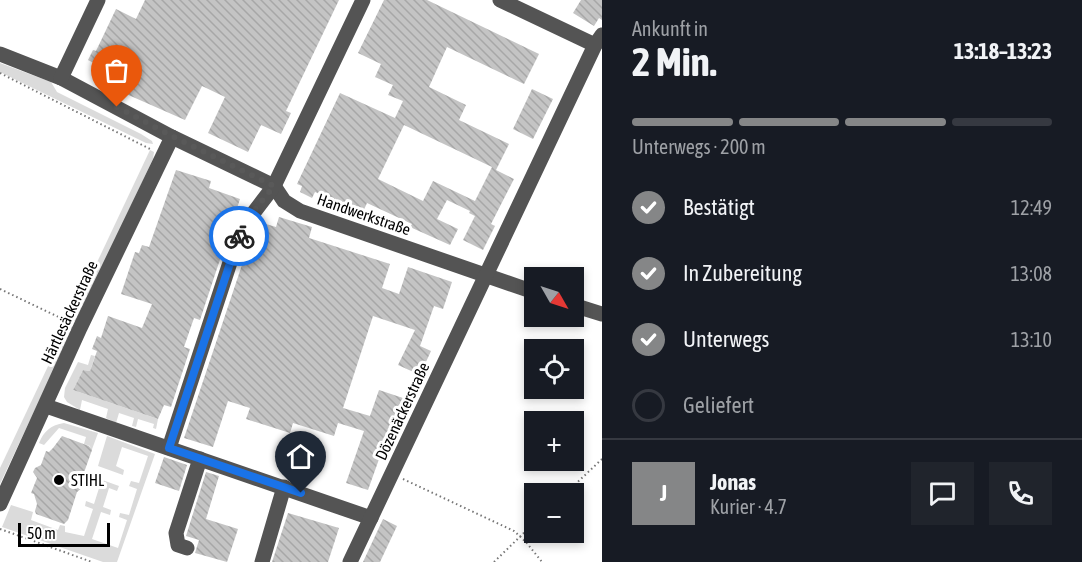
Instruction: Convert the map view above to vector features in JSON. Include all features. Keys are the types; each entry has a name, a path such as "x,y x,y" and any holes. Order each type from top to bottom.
{"street":[{"path":"61,78 98,0"},
{"path":"169,448 241,230 274,186 363,0"},
{"path":"485,276 599,40 500,0"},
{"name":"Handwerkstraße","path":"0,54 61,78 274,186 284,201 300,211 524,289"},
{"name":"Härtlesäckerstraße","path":"6,499 80,328 172,136"},
{"name":"Dözenäckerstraße","path":"350,562 485,276"},
{"path":"584,308 602,314"},
{"path":"46,406 371,518"},
{"path":"187,548 178,545 175,540 176,533 200,459"},
{"path":"262,562 284,487"}],"path":[{"path":"0,73 163,155"},
{"path":"0,289 80,328"},
{"path":"577,483 602,459"},
{"path":"392,474 514,531 521,536 542,562"},
{"path":"0,530 91,562"},
{"path":"494,562 524,533"}],"shaded area":[{"path":"0,63 51,82 57,92 141,134 153,144 146,143 0,72"},
{"path":"150,150 154,152 153,159 0,484 0,468"},
{"path":"91,355 95,356 90,371 83,370 73,390 158,419 156,429 153,428 154,424 138,419 136,427 132,426 134,418 119,413 116,423 106,418 108,409 82,400 80,410 67,402 64,397 65,388 78,362 88,365"},
{"path":"64,423 98,433 91,452 90,446 84,444 86,437 59,428 44,445 39,443 48,429"},
{"path":"107,436 155,454 117,562 103,562 2,527 11,505 33,512 31,520 58,530 60,525 65,526 65,532 84,536 93,509 85,506 86,501 94,504 100,485 93,482 94,477 119,486 117,491 109,488 103,507 111,510 110,515 101,512 92,539 118,548 127,520 119,517 120,513 129,515 137,489 129,486 131,481 139,483 148,456 122,447 116,466 124,470 123,475 98,466"}],"building":[{"path":"145,0 339,0 286,111 291,113 281,134 261,125 248,152 208,133 225,97 202,86 185,120 99,82 105,69 88,60 93,50 96,51 116,9 136,19"},
{"path":"384,0 427,0 539,54 524,84 447,47 429,87 466,105 459,120 509,144 496,170 514,179 491,224 495,226 483,250 463,240 475,216 469,213 470,211 447,200 437,219 458,229 450,245 410,227 412,224 367,203 362,214 315,192 312,198 300,192 302,186 297,184 340,93 395,118 403,101 388,95 393,85 375,77 381,64 358,53","holes":["404,125 492,167 475,201 433,181 423,201 378,179"]},
{"path":"581,0 602,0 602,20 599,18 594,26 573,13"},
{"path":"532,89 553,99 533,139 513,129"},
{"path":"176,170 211,181 209,188 240,199 200,320 194,318 184,347 190,349 171,407 164,405 158,419 73,390 83,370 90,371 97,351 92,349 97,336 101,338 108,316 142,328 152,304 121,294 135,252 139,253 142,245 149,247"},
{"path":"279,217 312,227 309,238 390,264 382,288 399,294 408,267 452,282 443,309 434,306 420,346 431,351 420,375 398,365 415,330 373,316 343,408 370,416 379,390 403,398 368,490 346,483 364,431 338,423 334,436 293,423 290,433 246,419 250,408 228,401 213,447 184,438 254,229 259,222 276,227"},
{"name":"STIHL","path":"62,436 89,446 92,450 81,481 83,487 77,492 68,520 64,524 36,514 37,504 34,494 31,493 37,478 33,472 35,468 41,465 46,451 49,452"},
{"path":"164,457 187,465 179,491 155,483"},
{"path":"206,472 219,476 206,519 238,529 227,562 195,553 199,540 186,536"},
{"path":"288,513 339,528 328,562 272,562"},
{"path":"383,519 397,526 380,562 363,562"}],"way so far":[{"path":"117,107 274,186 250,216 239,236"}],"place":[{"name":"STIHL","path":"59,480"}],"route":[{"path":"239,236 169,448 301,493"}]}
